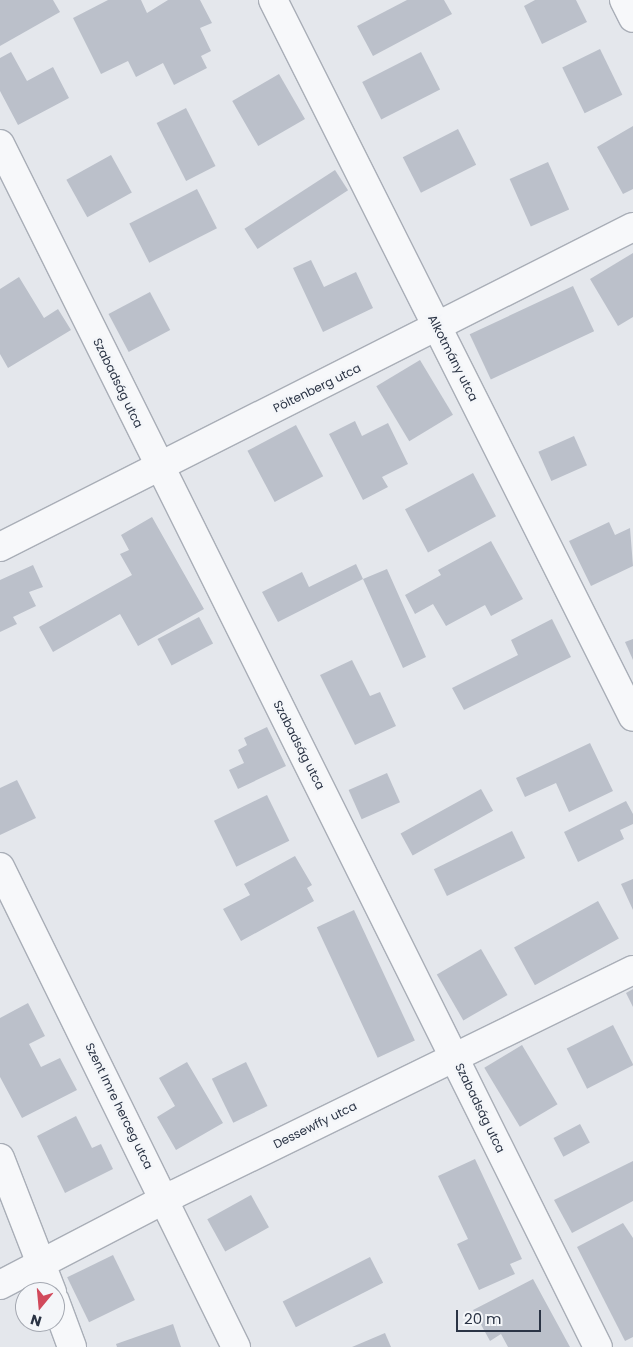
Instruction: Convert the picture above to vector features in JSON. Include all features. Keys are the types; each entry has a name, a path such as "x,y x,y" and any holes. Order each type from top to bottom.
{"street":[{"name":"Alkotmány utca","path":"274,0 633,717"},
{"path":"624,0 633,18"},
{"name":"Szabadság utca","path":"0,144 598,1347"},
{"name":"Pöltenberg utca","path":"0,548 633,228"},
{"name":"Szent Imre herceg utca","path":"0,867 166,1199 236,1347"},
{"name":"Dessewffy utca","path":"0,1285 42,1265 166,1199 633,970"},
{"path":"0,1158 48,1282"},
{"path":"65,1328 72,1347"}],"building":[{"path":"0,0 53,0 60,12 0,46"},
{"path":"108,0 141,0 147,13 168,0 200,0 212,23 200,28 211,51 201,56 207,68 174,85 163,63 136,77 128,61 101,74 73,18"},
{"path":"407,0 444,0 452,14 373,56 357,26"},
{"path":"535,0 576,0 587,22 542,44 524,6"},
{"path":"600,49 622,95 585,113 562,67"},
{"path":"11,52 27,81 53,67 69,98 18,125 0,91 0,58"},
{"path":"421,52 440,89 381,119 362,82"},
{"path":"279,74 305,119 258,146 232,101"},
{"path":"186,108 216,166 186,181 157,123"},
{"path":"633,126 633,189 623,194 597,147"},
{"path":"458,129 476,165 421,193 403,157"},
{"path":"111,155 132,193 87,217 66,180"},
{"path":"548,162 569,210 531,227 510,179"},
{"path":"335,170 348,190 257,249 244,229"},
{"path":"197,189 217,228 149,263 129,224"},
{"path":"633,253 633,317 618,326 590,279"},
{"path":"311,260 324,287 356,272 373,308 323,332 293,268"},
{"path":"19,277 44,318 58,309 71,330 8,368 0,354 0,289"},
{"path":"573,286 594,331 491,379 470,334"},
{"path":"150,292 170,330 129,352 109,314"},
{"path":"420,360 453,415 409,441 376,386"},
{"path":"355,421 362,436 388,423 408,464 382,477 388,487 363,500 329,434"},
{"path":"296,425 323,476 275,502 247,451"},
{"path":"574,436 587,465 551,481 538,452"},
{"path":"473,473 496,516 428,552 405,509"},
{"path":"152,517 204,609 138,646 120,614 53,652 39,627 132,575 120,554 129,550 121,535"},
{"path":"609,522 615,535 630,528 633,566 591,586 569,541"},
{"path":"491,541 523,599 491,616 485,605 446,626 433,604 415,614 405,595 441,575 438,570"},
{"path":"356,564 363,579 278,622 262,592 302,572 309,587"},
{"path":"33,565 43,587 29,592 36,606 13,617 17,624 0,632 0,580"},
{"path":"387,569 426,657 403,668 363,579"},
{"path":"199,617 213,643 172,666 158,639"},
{"path":"552,619 571,657 464,710 452,688 518,655 511,640"},
{"path":"633,639 633,660 625,642"},
{"path":"352,660 370,696 380,692 396,726 355,745 320,675"},
{"path":"267,727 286,766 238,789 229,770 244,763 238,750 247,745 244,738"},
{"path":"590,743 613,791 569,812 556,783 525,797 516,778"},
{"path":"387,773 400,802 362,819 349,790"},
{"path":"17,780 36,818 0,835 0,788"},
{"path":"481,789 493,811 413,855 401,834"},
{"path":"267,795 289,841 236,867 214,821"},
{"path":"626,801 633,814 633,824 620,830 624,839 578,862 564,832"},
{"path":"512,831 525,858 447,896 434,869"},
{"path":"295,856 312,885 307,888 314,901 241,941 223,909 250,895 244,884"},
{"path":"633,879 633,910 621,884"},
{"path":"598,901 619,939 535,985 514,948"},
{"path":"354,910 415,1041 378,1058 317,927"},
{"path":"481,949 508,995 463,1020 437,974"},
{"path":"633,989 633,1007 626,993"},
{"path":"28,1003 45,1036 29,1044 41,1067 60,1058 77,1090 22,1118 0,1077 0,1018"},
{"path":"613,1025 633,1065 587,1089 567,1049"},
{"path":"522,1045 558,1104 520,1127 484,1068"},
{"path":"187,1062 223,1123 176,1150 157,1117 175,1106 159,1078"},
{"path":"246,1062 267,1106 233,1123 212,1079"},
{"path":"76,1116 92,1148 101,1144 113,1169 65,1193 37,1136"},
{"path":"580,1124 590,1143 563,1157 554,1138"},
{"path":"475,1159 522,1259 510,1264 515,1274 479,1290 457,1244 468,1239 438,1176"},
{"path":"633,1161 633,1201 572,1233 554,1200"},
{"path":"251,1195 269,1227 225,1252 207,1219"},
{"path":"623,1223 633,1238 633,1337 625,1341 577,1247"},
{"path":"113,1255 135,1300 89,1322 67,1277"},
{"path":"370,1257 383,1283 296,1327 283,1301"},
{"path":"533,1279 570,1347 508,1347 501,1334 490,1341 473,1310"},
{"path":"173,1324 181,1347 117,1347 116,1344"},
{"path":"385,1333 391,1347 352,1347"}]}
